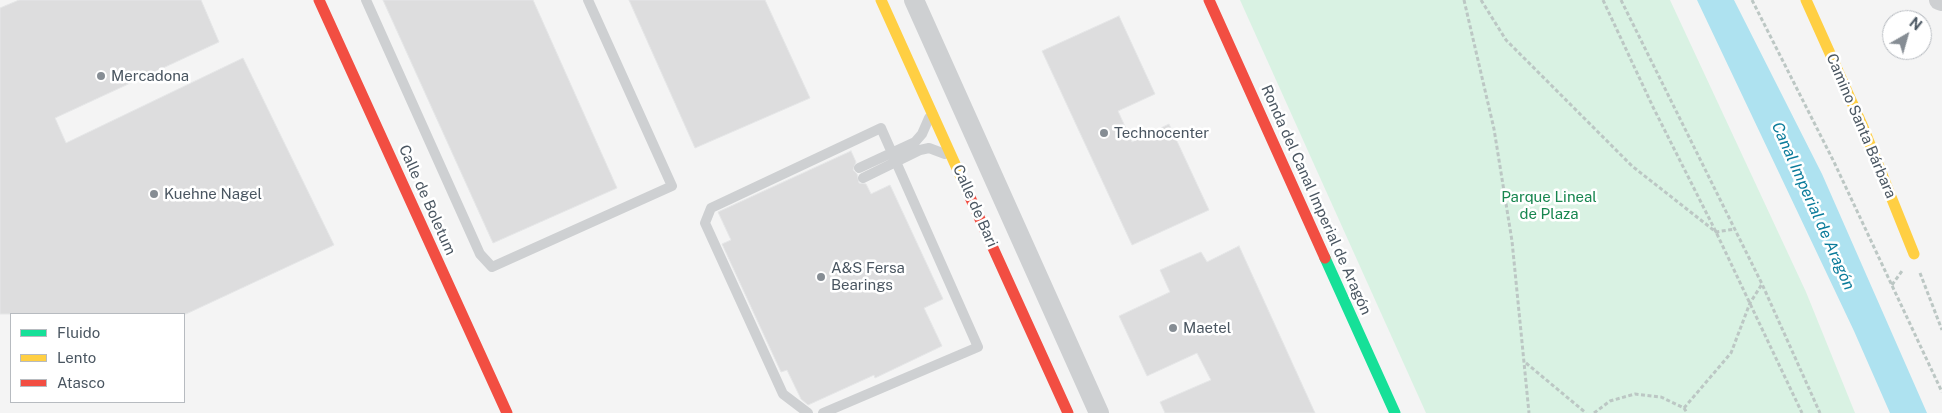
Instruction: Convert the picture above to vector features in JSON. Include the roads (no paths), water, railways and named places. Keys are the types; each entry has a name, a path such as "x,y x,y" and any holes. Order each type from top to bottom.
{"street":[{"name":"Calle de Boletum","path":"319,0 507,413"},
{"name":"Calle de Bari","path":"881,0 1068,413"},
{"name":"Calle de Bari","path":"914,0 1100,413"},
{"name":"Ronda del Canal Imperial de Aragón","path":"1209,0 1395,413"},
{"name":"Camino Santa Bárbara","path":"1806,0 1863,127 1914,254"}],"lane":[{"path":"366,0 480,254 492,267 672,186 588,0"},
{"path":"861,173 894,157 915,142 928,124 931,110"},
{"path":"808,413 783,394 705,223 711,208 881,128 978,347 823,413"},
{"path":"894,157 929,148 943,153 954,161"}],"water":[{"name":"Canal Imperial de Aragón","path":"1697,0 1734,0 1822,174 1927,413 1890,413 1854,331"}],"place":[{"name":"Mercadona","path":"101,76"},
{"name":"Technocenter","path":"1104,133"},
{"name":"Kuehne Nagel","path":"154,194"},
{"name":"A&S Fersa Bearings","path":"821,277"},
{"name":"Maetel","path":"1173,328"}],"park label":[{"name":"Parque Lineal de Plaza","path":"1549,206"}]}
